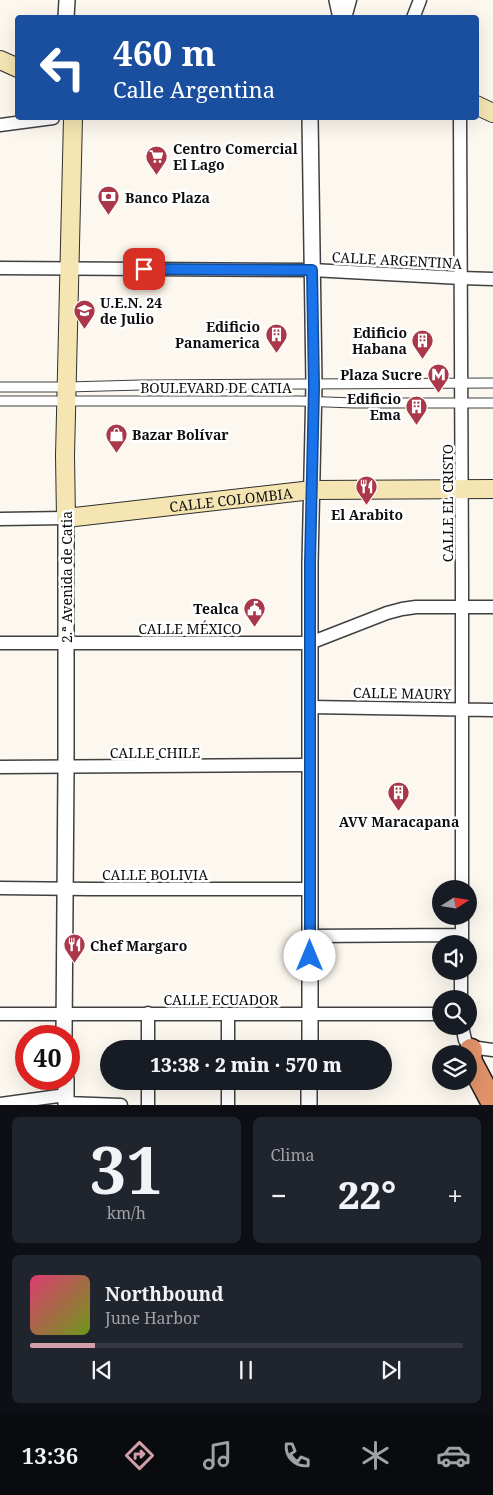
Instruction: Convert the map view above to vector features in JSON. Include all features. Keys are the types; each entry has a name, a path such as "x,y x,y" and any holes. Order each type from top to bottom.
{"highway":[{"path":"482,1050 470,1060 490,1098"}],"main road":[{"path":"0,60 15,67"},
{"path":"479,106 493,113"},
{"name":"2.ª Avenida de Catia","path":"66,518 73,120"},
{"name":"CALLE COLOMBIA","path":"66,518 312,490 493,489"}],"street":[{"path":"66,15 67,0"},
{"path":"337,0 340,15"},
{"path":"346,15 350,0"},
{"path":"414,15 420,0"},
{"path":"0,125 38,120"},
{"path":"310,120 314,401 310,643 310,1040"},
{"name":"CALLE EL CRISTO","path":"460,120 462,880"},
{"name":"CALLE ARGENTINA","path":"0,268 312,270 493,279"},
{"name":"BOULEVARD DE CATIA","path":"0,401 142,385 493,383"},
{"path":"230,384 230,401"},
{"path":"142,385 142,401"},
{"name":"BOULEVARD DE CATIA","path":"0,387 142,401 493,403"},
{"name":"CALLE COLOMBIA","path":"0,519 66,518"},
{"name":"2.ª Avenida de Catia","path":"64,1025 66,518"},
{"name":"CALLE MÉXICO","path":"0,643 310,643 395,611 416,607 493,607"},
{"name":"CALLE MAURY","path":"310,706 493,710"},
{"name":"CALLE CHILE","path":"0,767 310,766"},
{"name":"CALLE BOLIVIA","path":"0,888 310,889"},
{"path":"310,936 432,938"},
{"name":"CALLE ECUADOR","path":"0,1014 432,1014"},
{"path":"148,1014 148,1040"},
{"path":"228,1014 228,1040"},
{"path":"464,1035 465,1040 482,1050"},
{"path":"148,1090 148,1105"},
{"path":"228,1090 228,1105"},
{"path":"309,1090 309,1105"},
{"path":"0,1104 66,1101 121,1105"}],"place":[{"name":"Centro Comercial El Lago","path":"157,175"},
{"name":"Banco Plaza","path":"109,216"},
{"name":"U.E.N. 24 de Julio","path":"84,329"},
{"name":"Edificio Panamerica","path":"276,353"},
{"name":"Edificio Habana","path":"423,359"},
{"name":"Plaza Sucre","path":"438,393"},
{"name":"Edificio Ema","path":"417,425"},
{"name":"Bazar Bolívar","path":"116,453"},
{"name":"El Arabito","path":"367,505"},
{"name":"Tealca","path":"255,627"},
{"name":"AVV Maracapana","path":"399,812"},
{"name":"Chef Margaro","path":"74,964"}],"route":[{"path":"144,269 312,270 314,387 310,563 310,956"}]}
